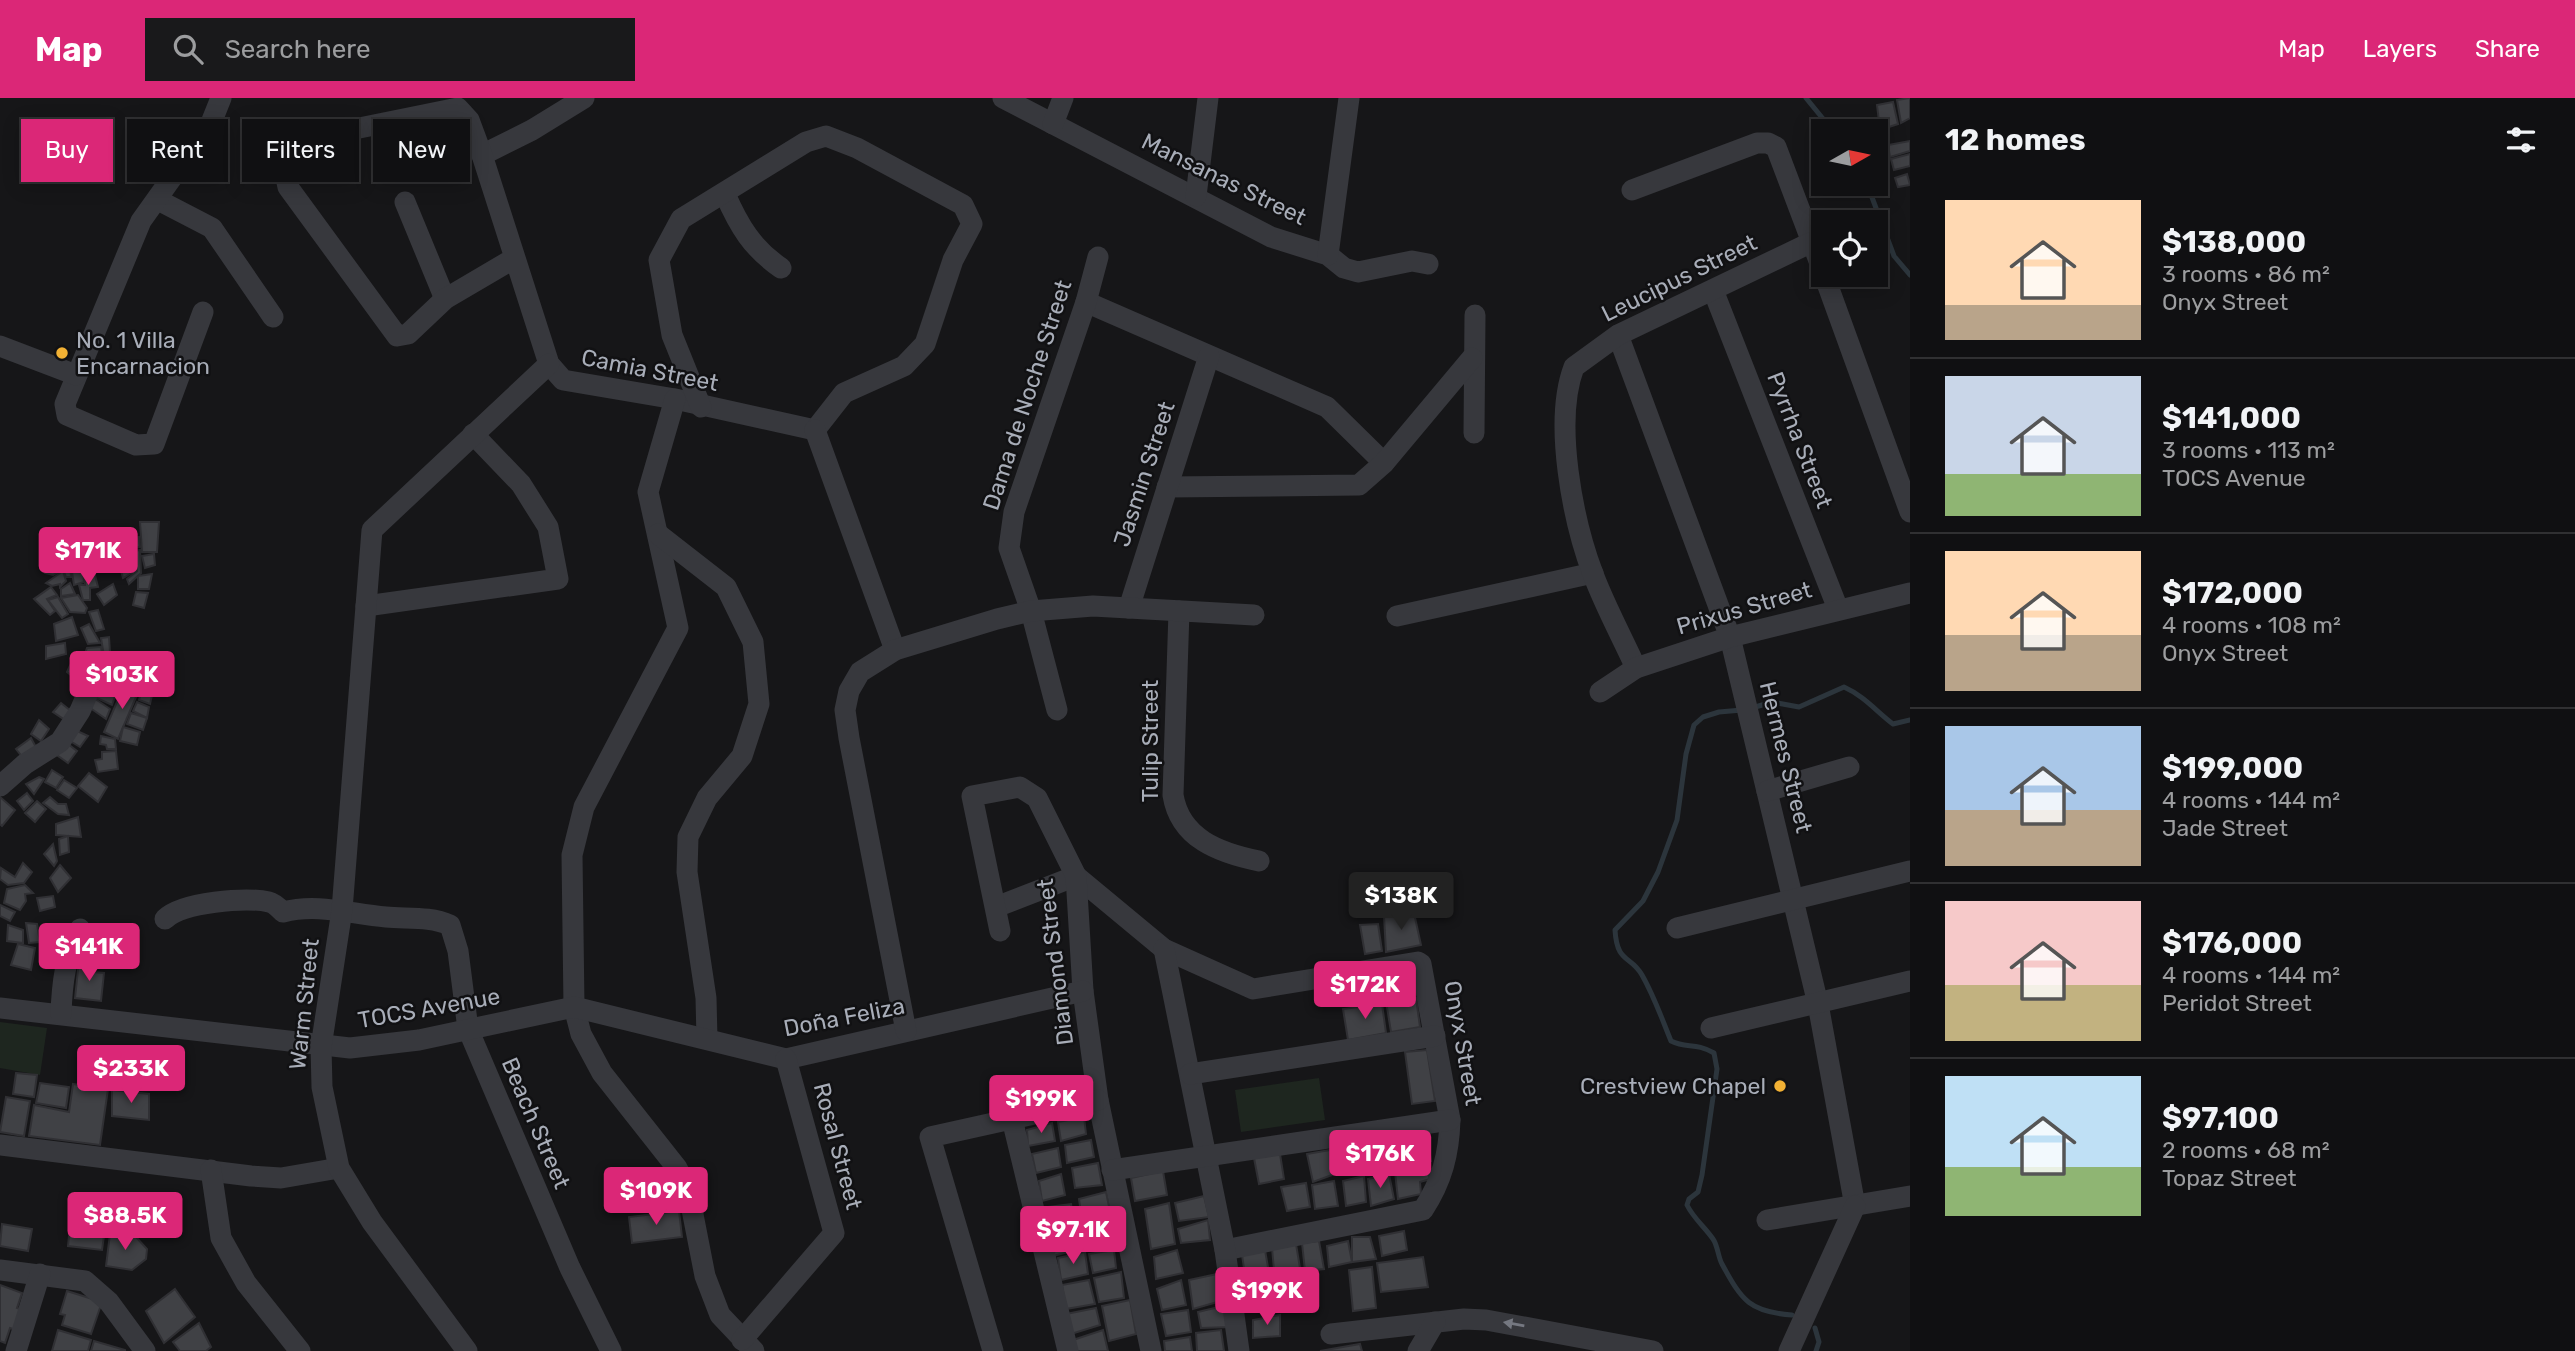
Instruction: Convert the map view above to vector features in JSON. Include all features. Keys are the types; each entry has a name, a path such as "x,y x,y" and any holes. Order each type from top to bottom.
{"street":[{"path":"203,312 154,444 136,445 66,415 65,404 76,375 141,221 211,122 221,98"},
{"path":"482,155 533,130 584,98"},
{"name":"Mansanas Street","path":"1003,98 1271,237 1328,255 1344,268 1358,272 1412,261 1428,264"},
{"path":"1054,124 1063,98"},
{"path":"1196,196 1208,98"},
{"path":"1328,255 1349,98"},
{"name":"Camia Street","path":"445,299 408,334 397,335 288,187 285,173 315,137 458,108 469,120 482,155 513,259 549,364 564,380 675,400 814,430"},
{"path":"701,407 672,335 659,260 681,219 806,142 826,136 857,148 963,205 972,224 953,260 925,344 904,366 844,393 814,430 895,650"},
{"path":"1632,190 1757,143 1768,143 1776,148 1811,239"},
{"path":"725,194 740,228 759,253 780,268"},
{"path":"158,200 212,228 273,317"},
{"path":"405,202 445,299 513,259"},
{"name":"Leucipus Street","path":"1593,573 1570,485 1566,445 1564,411 1574,367 1618,335 1811,242"},
{"name":"Dama de Noche Street","path":"1057,710 1031,611 1009,548 1014,512 1086,302 1098,257"},
{"path":"1829,287 1909,504"},
{"name":"Pyrrha Street","path":"1713,290 1838,609"},
{"path":"1086,302 1326,407 1384,463"},
{"path":"1474,433 1472,358 1475,315"},
{"name":"Hermes Street","path":"1618,335 1730,637 1818,1004 1855,1206"},
{"path":"0,346 76,375"},
{"name":"Jasmin Street","path":"1129,608 1209,356"},
{"path":"1167,487 1359,485 1384,463 1472,358"},
{"name":"Warm Street","path":"467,1351 372,1222 339,1168 322,1087 321,1047 342,910 373,530 549,364"},
{"path":"675,400 649,492 678,628 584,807 572,855 574,1007 581,1034 601,1073 677,1168 688,1189 713,1298 720,1315 748,1345"},
{"path":"366,606 558,579 548,527 521,484 472,434"},
{"path":"658,534 726,587 753,642 759,704 742,756 707,797 688,837 687,872 706,998 707,1039"},
{"path":"1397,616 1593,573 1636,668"},
{"name":"Prixus Street","path":"1600,692 1636,668 1730,637 1910,593"},
{"path":"906,1031 845,710 849,691 860,672 895,650 1031,611 1093,606 1254,615"},
{"name":"Tulip Street","path":"1179,611 1173,795 1176,812 1190,833 1205,843 1259,861"},
{"path":"0,786 24,764 60,742 80,711 98,669"},
{"path":"1767,791 1849,767"},
{"name":"Diamond Street","path":"996,907 972,796 1020,787 1037,798 1076,876 1083,991 1098,1100 1151,1351"},
{"path":"1677,928 1910,870"},
{"path":"1000,931 996,907 1076,876"},
{"name":"Onyx Street","path":"1076,876 1164,949 1253,989 1418,962 1422,966 1450,1120 1450,1145 1442,1175 1430,1200 1418,1213 1225,1250"},
{"path":"165,919 175,910 194,905 230,902 271,902 283,912 305,906 342,910"},
{"name":"Beach Street","path":"342,910 384,917 438,919 450,925 458,951 468,1029 570,1268 611,1351"},
{"path":"61,1014 64,972 71,944 80,929"},
{"path":"1164,949 1225,1250 1240,1351"},
{"path":"1711,1028 1910,981"},
{"name":"Doña Feliza","path":"574,1007 786,1059 1083,991"},
{"name":"TOCS Avenue","path":"0,1008 321,1047 382,1045 574,1007"},
{"path":"1190,1074 1435,1036"},
{"name":"Rosal Street","path":"748,1345 834,1233 786,1059"},
{"path":"993,1351 930,1137 1098,1100"},
{"path":"1012,1119 1068,1351"},
{"path":"1112,1170 1450,1120"},
{"path":"0,1145 281,1178 339,1168"},
{"path":"211,1170 221,1238 246,1283 300,1351"},
{"path":"1767,1220 1910,1196"},
{"path":"1789,1351 1855,1206"},
{"path":"0,1270 85,1281 99,1290 145,1351"},
{"path":"16,1351 40,1274"},
{"path":"1332,1334 1435,1322 1486,1320 1551,1342 1653,1351"},
{"path":"1418,1351 1435,1322"}],"shaded area":[{"path":"0,1022 47,1028 40,1075 0,1068"},
{"path":"1319,1078 1325,1120 1241,1132 1235,1090"}],"building":[{"path":"1910,98 1910,118 1901,123 1897,100"},
{"path":"1893,102 1898,124 1888,127 1888,119 1879,119 1877,105"},
{"path":"1910,141 1910,151 1890,157 1888,145"},
{"path":"1910,154 1910,166 1894,170 1891,159"},
{"path":"1907,174 1910,185 1898,187 1895,178"},
{"path":"140,522 159,522 157,552 142,552"},
{"path":"139,537 140,547 127,549 125,540"},
{"path":"88,550 90,568 73,570 73,554"},
{"path":"140,550 141,573 129,584 127,579 137,571 134,558 123,562 121,553"},
{"path":"106,553 107,563 92,568 90,555"},
{"path":"154,554 155,565 145,568 142,556"},
{"path":"45,557 70,561 71,577 66,577 63,570 53,575 45,573"},
{"path":"129,561 135,571 123,578 120,567"},
{"path":"83,569 84,582 74,585 72,572"},
{"path":"63,571 66,581 60,587 60,584 52,586 46,583"},
{"path":"152,574 149,589 138,589 138,576"},
{"path":"95,575 98,587 90,588 90,600 83,600 79,585 85,585 85,577"},
{"path":"70,583 75,594 61,596 61,589"},
{"path":"113,584 117,595 104,605 97,594"},
{"path":"51,587 57,595 47,599 55,611 50,615 34,599"},
{"path":"136,592 148,593 144,608 133,605"},
{"path":"78,595 87,608 85,613 70,612 61,598"},
{"path":"58,597 68,614 62,618 48,600"},
{"path":"98,610 104,629 96,631 89,612"},
{"path":"72,617 78,635 56,641 54,624"},
{"path":"89,624 100,643 88,644 81,628"},
{"path":"109,637 110,652 117,653 115,661 104,656 101,638"},
{"path":"65,643 66,654 46,659 46,646"},
{"path":"101,647 103,658 83,659 87,648"},
{"path":"73,659 81,668 78,681 67,672"},
{"path":"102,669 120,678 118,691 97,679"},
{"path":"96,680 116,694 112,705 90,695"},
{"path":"126,681 139,690 118,739 104,732"},
{"path":"142,690 153,691 150,704 139,700"},
{"path":"91,696 110,709 106,719 86,705"},
{"path":"137,702 149,707 147,718 133,711"},
{"path":"61,703 71,711 65,720 53,712"},
{"path":"131,713 147,718 143,730 127,724"},
{"path":"39,720 49,729 41,741 31,734"},
{"path":"123,727 140,732 137,745 120,741"},
{"path":"75,730 88,736 80,747 67,739"},
{"path":"101,736 115,739 116,749 107,749 106,745 100,744"},
{"path":"31,738 37,749 24,759 16,749"},
{"path":"64,741 77,751 68,763 54,753"},
{"path":"116,751 118,769 98,772 95,760 102,759 102,752"},
{"path":"52,770 63,777 56,788 45,782"},
{"path":"89,773 107,787 98,802 78,786"},
{"path":"39,777 44,779 34,794 26,784"},
{"path":"64,780 77,788 69,798 57,790"},
{"path":"27,793 33,801 24,810 17,801"},
{"path":"0,797 15,810 2,826 0,824"},
{"path":"50,797 58,804 66,804 69,815 58,814 43,803"},
{"path":"37,801 46,809 35,822 25,813"},
{"path":"78,817 81,837 56,835 56,824"},
{"path":"68,836 69,852 60,855 59,839"},
{"path":"53,844 57,861 54,866 44,854"},
{"path":"23,863 32,872 24,883 8,885 0,879 1,868 15,877"},
{"path":"60,865 71,878 58,892 50,878"},
{"path":"25,885 33,893 25,894 26,901 20,910 4,903 7,889"},
{"path":"53,896 55,907 40,911 37,898"},
{"path":"0,905 15,912 10,921 0,916"},
{"path":"1414,913 1421,945 1386,952 1384,916"},
{"path":"26,923 37,924 40,942 29,943"},
{"path":"1378,924 1382,951 1365,954 1360,925"},
{"path":"8,925 23,930 23,943 7,941"},
{"path":"18,944 35,948 31,970 11,965"},
{"path":"79,961 92,965 93,972 104,973 101,1001 75,998"},
{"path":"1412,973 1416,992 1387,995 1386,980"},
{"path":"1377,979 1380,997 1350,1004 1347,985"},
{"path":"1416,998 1420,1027 1391,1032 1386,1001"},
{"path":"1382,1004 1386,1033 1348,1040 1343,1009"},
{"path":"1427,1050 1435,1101 1412,1104 1405,1052"},
{"path":"16,1073 37,1075 34,1097 13,1094"},
{"path":"40,1083 69,1087 66,1108 36,1103"},
{"path":"73,1084 108,1089 100,1145 29,1136 34,1105 69,1112"},
{"path":"112,1090 149,1094 149,1120 112,1116"},
{"path":"6,1097 30,1101 24,1136 0,1132"},
{"path":"1084,1117 1086,1134 1061,1141 1058,1122"},
{"path":"1052,1123 1055,1141 1028,1146 1027,1130"},
{"path":"1427,1136 1431,1161 1403,1164 1403,1141"},
{"path":"1091,1140 1094,1157 1067,1163 1065,1145"},
{"path":"1386,1144 1389,1167 1378,1169 1375,1145"},
{"path":"1372,1146 1376,1169 1364,1171 1361,1148"},
{"path":"1058,1148 1061,1167 1036,1173 1032,1154"},
{"path":"1359,1148 1363,1170 1351,1173 1348,1150"},
{"path":"1346,1149 1349,1172 1337,1174 1334,1151"},
{"path":"1330,1150 1332,1175 1313,1182 1307,1154"},
{"path":"1280,1154 1284,1179 1259,1184 1254,1158"},
{"path":"1098,1163 1102,1185 1075,1188 1072,1168"},
{"path":"1427,1167 1430,1179 1420,1182 1421,1194 1398,1199 1395,1172"},
{"path":"1163,1171 1167,1195 1135,1201 1131,1178"},
{"path":"1061,1174 1065,1195 1042,1201 1039,1181"},
{"path":"1389,1174 1394,1199 1371,1206 1368,1179"},
{"path":"1364,1176 1366,1202 1346,1206 1343,1181"},
{"path":"1334,1181 1338,1206 1315,1209 1312,1185"},
{"path":"1306,1183 1310,1207 1287,1211 1281,1187"},
{"path":"1106,1192 1111,1216 1082,1220 1079,1199"},
{"path":"1204,1196 1209,1217 1179,1221 1175,1203"},
{"path":"1169,1203 1175,1244 1151,1249 1145,1209"},
{"path":"1071,1204 1074,1221 1049,1226 1047,1207"},
{"path":"679,1211 682,1237 632,1243 629,1217"},
{"path":"1116,1219 1122,1244 1087,1248 1083,1226"},
{"path":"1208,1220 1210,1240 1181,1243 1178,1229"},
{"path":"2,1224 32,1229 28,1251 0,1246"},
{"path":"70,1225 105,1229 102,1250 68,1246"},
{"path":"1077,1227 1080,1249 1053,1256 1051,1234"},
{"path":"1404,1231 1407,1250 1382,1256 1379,1236"},
{"path":"110,1234 136,1237 147,1249 146,1259 132,1270 106,1266"},
{"path":"1352,1237 1370,1237 1376,1259 1352,1262"},
{"path":"1319,1241 1324,1269 1305,1271 1302,1243"},
{"path":"1348,1241 1352,1262 1329,1267 1327,1246"},
{"path":"1296,1244 1300,1268 1274,1270 1272,1248"},
{"path":"1114,1250 1116,1268 1093,1273 1089,1254"},
{"path":"1177,1250 1183,1273 1156,1279 1154,1257"},
{"path":"1265,1250 1269,1273 1245,1275 1242,1255"},
{"path":"1085,1252 1088,1274 1061,1280 1058,1258"},
{"path":"1423,1257 1428,1287 1381,1292 1377,1263"},
{"path":"1372,1267 1376,1308 1353,1311 1349,1270"},
{"path":"1121,1272 1124,1298 1099,1302 1094,1278"},
{"path":"1281,1272 1286,1300 1250,1304 1243,1280"},
{"path":"1217,1274 1221,1301 1193,1309 1189,1280"},
{"path":"1089,1280 1095,1304 1066,1309 1062,1285"},
{"path":"1181,1280 1186,1305 1162,1310 1157,1289"},
{"path":"0,1285 22,1293 17,1308 22,1310 16,1330 10,1328 5,1343 0,1341"},
{"path":"175,1289 195,1317 164,1343 146,1311"},
{"path":"67,1291 102,1302 91,1334 62,1325 65,1315 60,1314"},
{"path":"1130,1300 1136,1334 1109,1341 1102,1306"},
{"path":"1227,1305 1231,1327 1201,1328 1198,1312"},
{"path":"1096,1308 1100,1325 1071,1334 1066,1314"},
{"path":"1188,1310 1191,1332 1166,1336 1161,1314"},
{"path":"1280,1315 1280,1336 1253,1338 1253,1320"},
{"path":"199,1323 211,1347 206,1351 180,1351 173,1342"},
{"path":"58,1330 91,1340 88,1351 52,1351"},
{"path":"1103,1330 1108,1351 1075,1351 1073,1340"},
{"path":"1221,1330 1224,1351 1197,1351 1196,1333"},
{"path":"1190,1337 1192,1351 1165,1351 1164,1341"},
{"path":"94,1341 125,1350 125,1351 91,1351"},
{"path":"1360,1344 1362,1351 1320,1351"}],"waterway":[{"path":"1806,98 1823,119"},
{"path":"1872,196 1894,256 1910,275"},
{"path":"1752,708 1772,702 1799,707 1844,687 1864,699 1893,724 1910,720"},
{"path":"1742,710 1719,712 1703,717 1694,725 1686,754 1677,820 1658,872 1643,901 1615,930 1619,949 1642,975 1671,1041 1714,1053 1717,1069 1702,1175 1698,1192 1689,1199 1687,1205 1713,1239 1722,1264 1742,1296 1766,1311 1792,1315"},
{"path":"1815,1328 1819,1342 1816,1351"}],"place":[{"name":"No. 1 Villa Encarnacion","path":"62,353"},
{"name":"Crestview Chapel","path":"1780,1086"}]}
